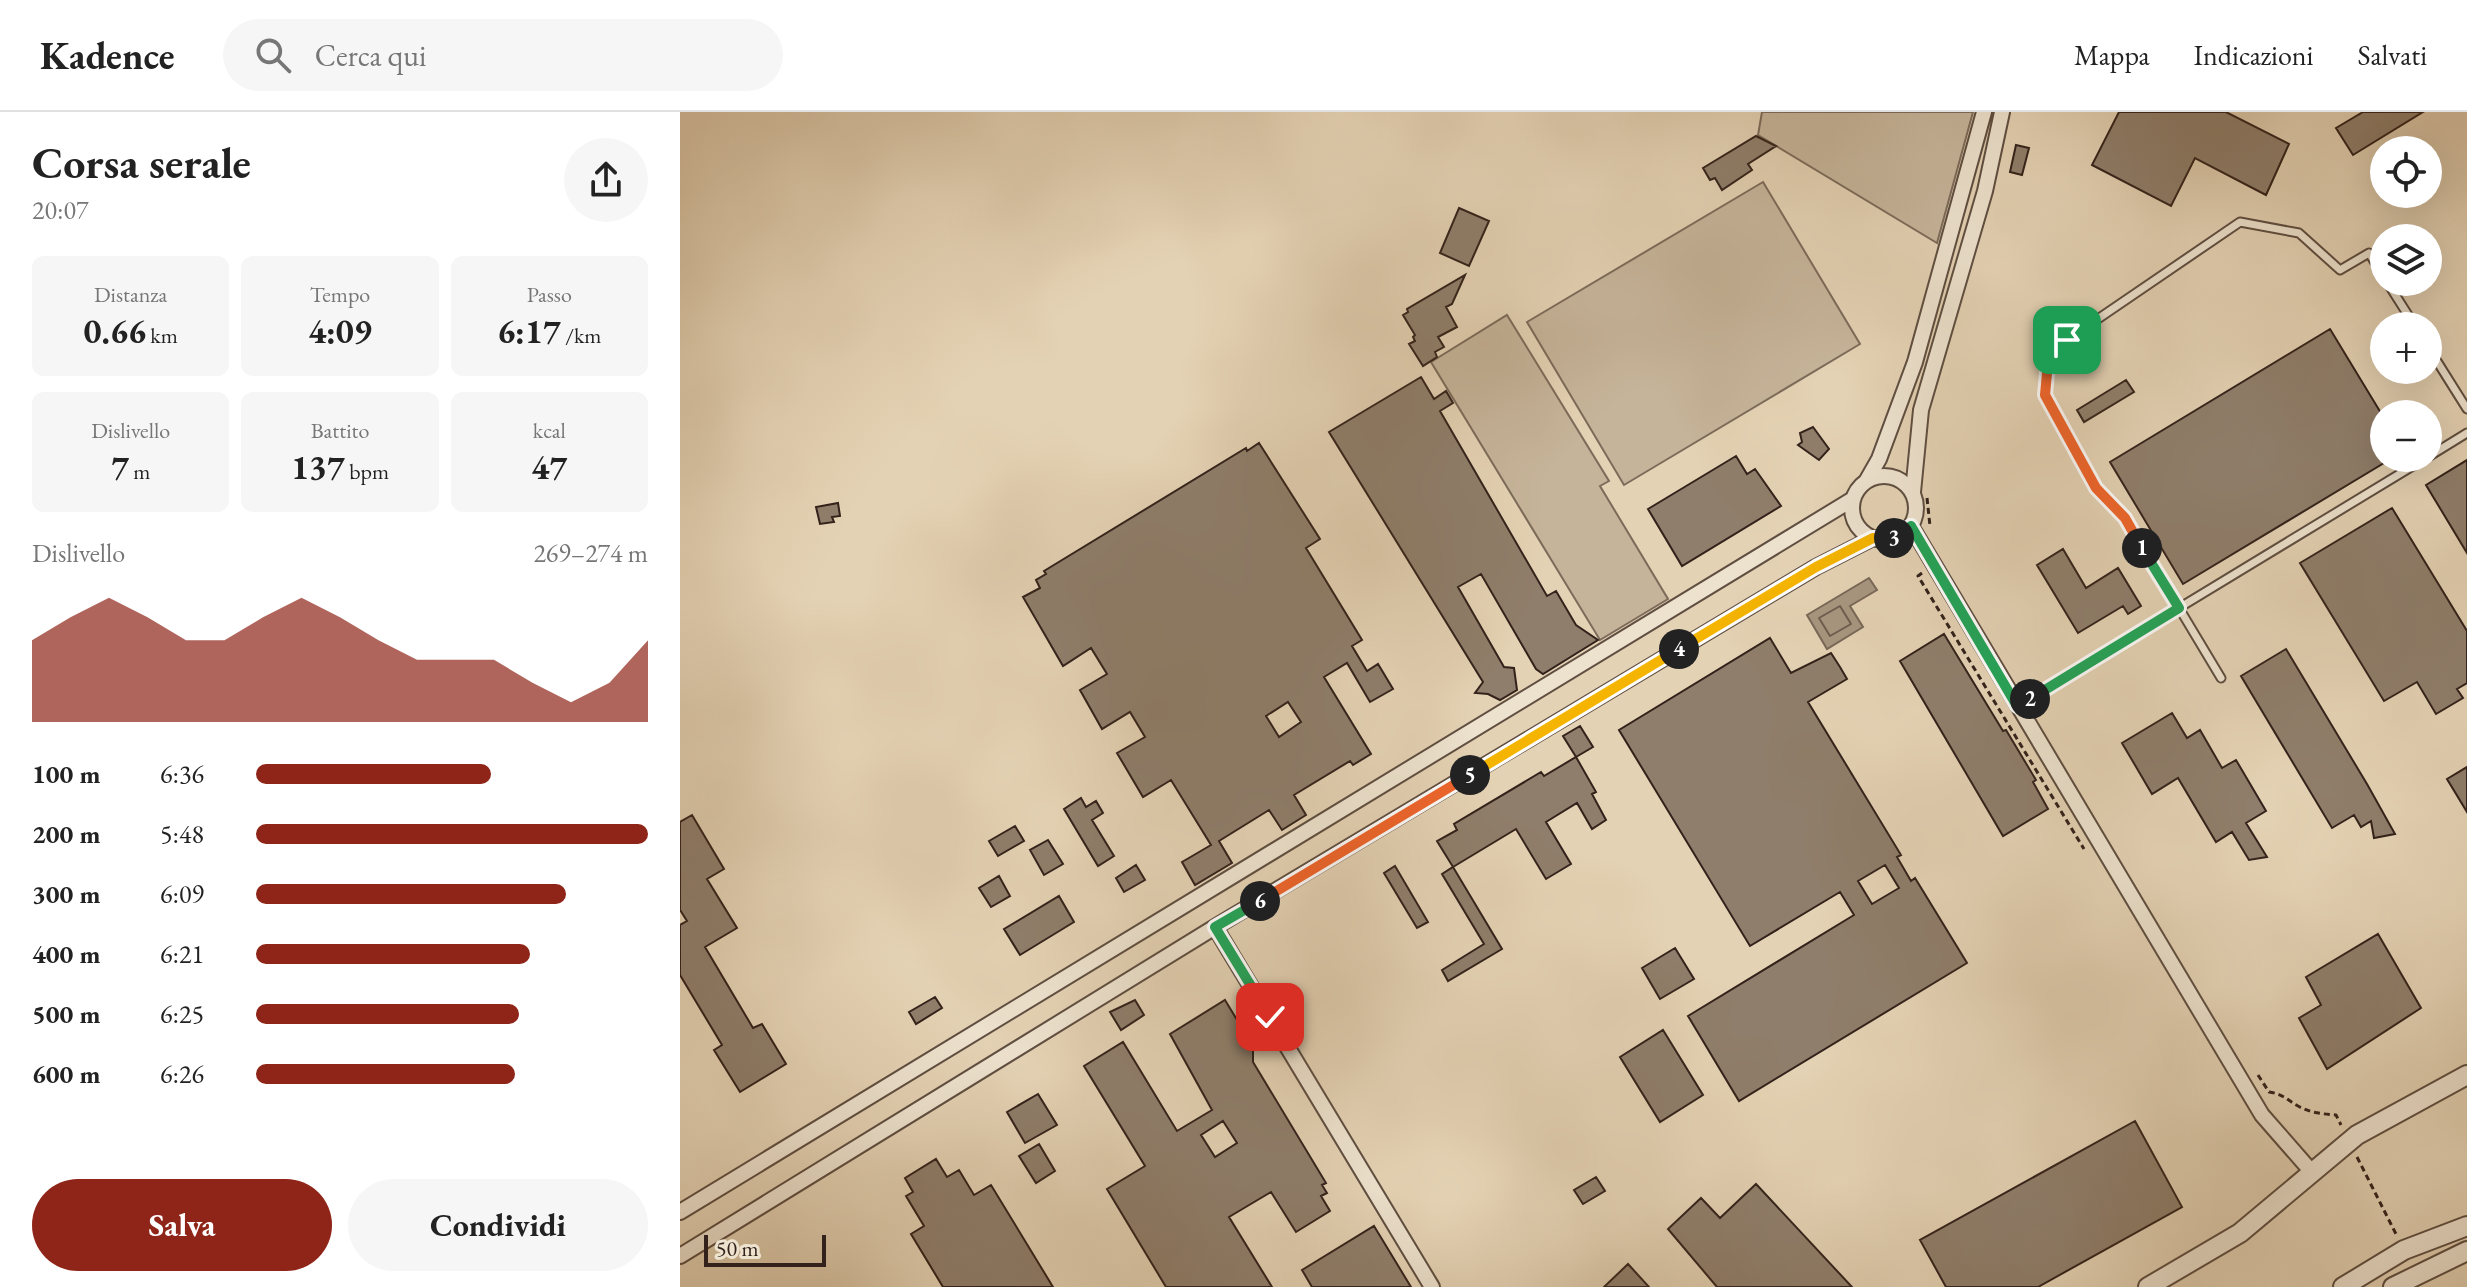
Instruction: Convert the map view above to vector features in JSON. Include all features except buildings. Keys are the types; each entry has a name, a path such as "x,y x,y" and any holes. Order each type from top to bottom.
{"street":[{"path":"680,1212 1853,499 1879,459 1915,362 1984,112"},
{"path":"1853,499 1853,518 1865,534 1873,538 1894,539 1911,526 1917,509 1913,492 1921,410 1985,191 2002,112"},
{"path":"1867,480 1888,475 1906,484 1913,492"},
{"path":"1911,526 2262,1115 2311,1171"},
{"path":"680,1256 1215,927 1816,567 1873,538"},
{"path":"1215,927 1432,1287"},
{"path":"2148,1287 2240,1233 2357,1135 2467,1075"},
{"path":"2343,1287 2404,1250 2467,1226"},
{"path":"2393,1287 2467,1251"}],"lane":[{"path":"2221,678 2125,518 2096,488 2045,395 2048,362 2067,340 2240,222 2299,233 2340,270 2370,255"},
{"path":"2442,369 2467,409"},
{"path":"2442,448 2467,433"},
{"path":"2017,706 2402,472"}],"path":[{"path":"1918,576 2084,850"},
{"path":"2253,1069 2269,1092 2284,1095 2297,1106 2317,1114 2336,1115"},
{"path":"2356,1154 2404,1250"}],"shaded area":[{"path":"1762,112 1973,112 1937,243 1758,135"},
{"path":"1763,182 1860,344 1624,485 1527,322"},
{"path":"1507,315 1609,481 1600,486 1668,599 1600,640 1431,362"}],"water":[{"path":"1869,578 1877,590 1850,606 1863,627 1827,649 1807,615"}],"route":[{"path":"1270,1017 1215,927 1816,567 1873,538 1894,539 1911,526 2017,706 2179,608 2125,518 2096,488 2045,395 2048,362 2067,340"}]}
